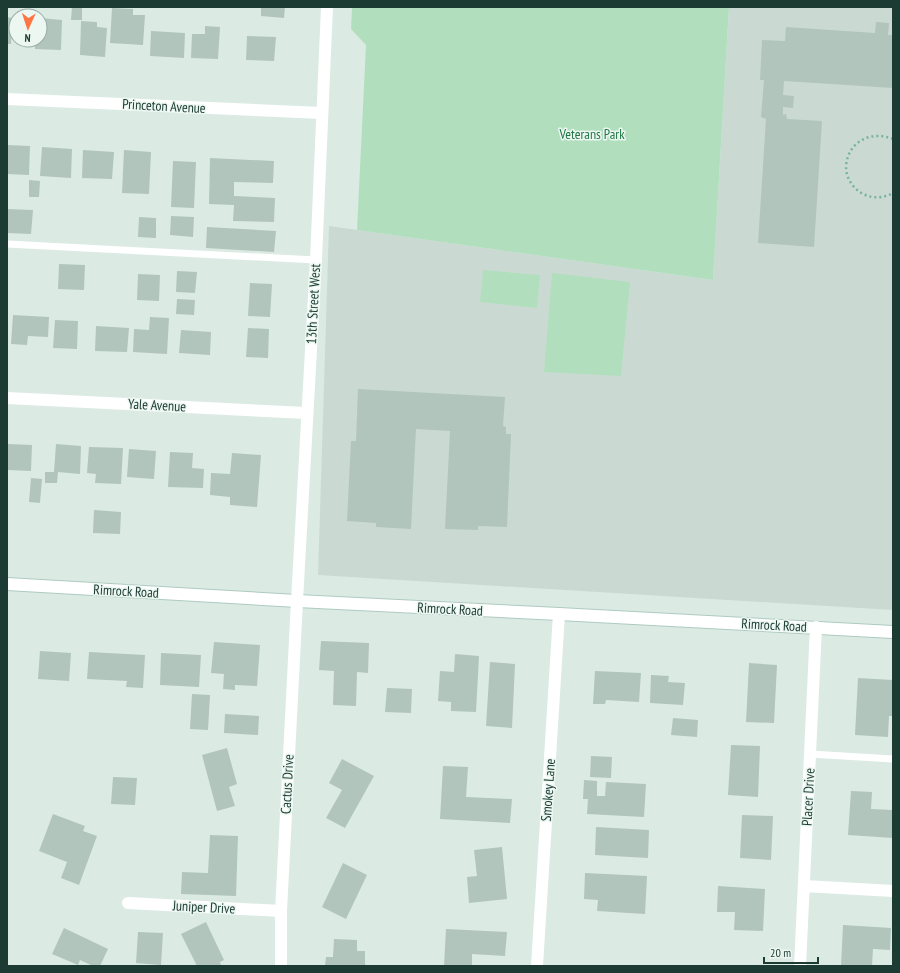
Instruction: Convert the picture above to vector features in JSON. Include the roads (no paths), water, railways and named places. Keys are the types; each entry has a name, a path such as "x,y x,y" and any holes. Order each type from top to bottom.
{"street":[{"name":"13th Street West","path":"297,602 306,413 316,260 327,7"},
{"name":"Princeton Avenue","path":"7,98 322,113"},
{"name":"Yale Avenue","path":"7,398 306,413"},
{"name":"Rimrock Road","path":"7,584 297,602 893,632"},
{"name":"Cactus Drive","path":"281,966 281,911 297,602"},
{"name":"Smokey Lane","path":"537,966 559,614"},
{"name":"Placer Drive","path":"800,966 816,627"},
{"path":"804,886 893,891"},
{"name":"Juniper Drive","path":"128,903 281,911"}],"lane":[{"path":"7,244 316,260"},
{"path":"810,754 893,759"}],"park label":[{"name":"Veterans Park","path":"592,134"}]}
